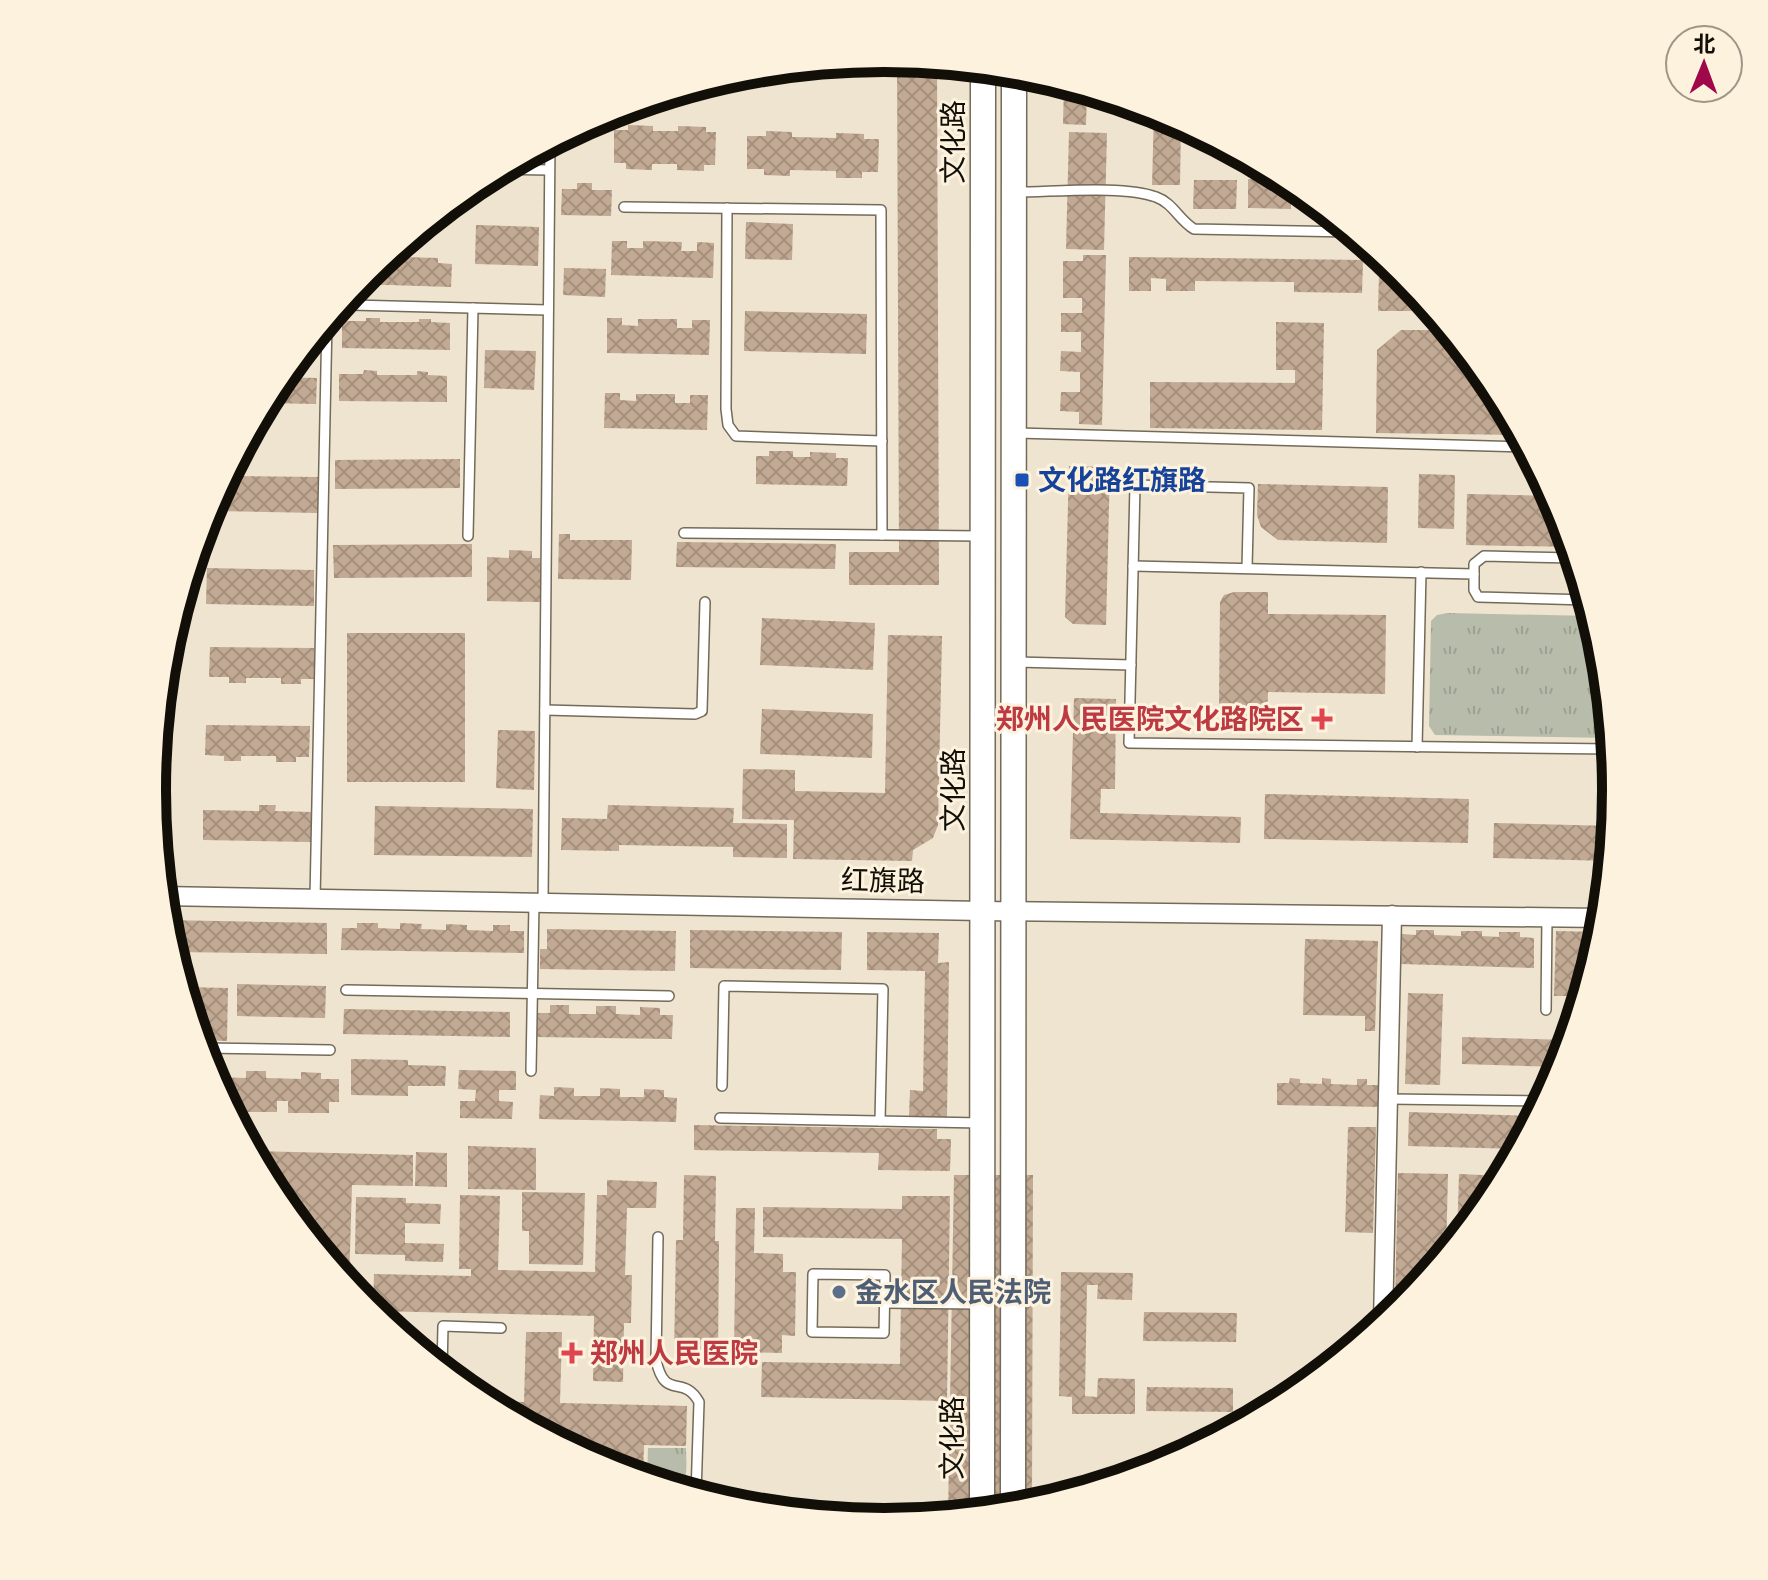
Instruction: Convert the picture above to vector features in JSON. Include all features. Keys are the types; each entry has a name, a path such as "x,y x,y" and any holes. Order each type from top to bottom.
{"main road":[{"name":"文化路","path":"982,1501 983,79"},
{"path":"1013,1496 1014,84"}],"street":[{"name":"红旗路","path":"174,896 983,911 1590,918"},
{"path":"1383,1306 1392,915"}],"lane":[{"path":"531,1071 545,710 550,155"},
{"path":"523,169 549,170"},
{"path":"1014,192 1131,192 1156,196 1170,204 1176,215 1194,229 1335,232"},
{"path":"624,207 881,210 882,535"},
{"path":"727,208 728,425 736,436 882,441"},
{"path":"355,305 548,310"},
{"path":"468,536 473,308"},
{"path":"315,899 327,338"},
{"path":"1014,433 1514,447"},
{"path":"1247,568 1249,488 1135,485 1129,743 1600,749"},
{"path":"684,533 983,536"},
{"path":"1564,558 1484,556 1474,564 1474,590 1478,597 1577,600"},
{"path":"1133,566 1474,574"},
{"path":"1417,747 1421,572"},
{"path":"545,710 695,714 702,711 705,602"},
{"path":"1014,662 1131,665"},
{"path":"1546,1010 1547,917"},
{"path":"722,1086 724,986 883,989 880,1121"},
{"path":"346,990 669,996"},
{"path":"215,1048 330,1050"},
{"path":"1388,1099 1531,1101"},
{"path":"720,1118 983,1123"},
{"path":"658,1237 656,1360 660,1378 670,1385 693,1392 699,1402 696,1483"},
{"path":"813,1274 885,1275 884,1303 884,1333 812,1332 813,1274"},
{"path":"884,1303 983,1304"},
{"path":"442,1356 443,1326 501,1328"}],"green space":[{"path":"1437,615 1581,616 1596,696 1600,738 1435,735 1429,726 1431,621"},
{"path":"648,1448 686,1448 684,1480 647,1468"}],"building":[{"path":"897,73 937,75 939,585 849,585 849,552 899,552"},
{"path":"1064,95 1087,101 1086,125 1063,124"},
{"path":"628,125 653,126 653,131 678,131 678,126 706,127 706,132 716,132 715,165 704,165 704,171 677,170 677,164 652,164 652,170 626,169 626,163 614,163 614,130 628,130"},
{"path":"1154,125 1181,137 1180,185 1152,185"},
{"path":"766,131 792,132 792,137 836,138 836,133 864,134 864,139 879,139 878,172 862,172 862,178 836,178 836,171 790,170 790,176 764,175 764,169 747,169 747,136 766,136"},
{"path":"1069,132 1107,133 1104,250 1066,249"},
{"path":"1248,179 1262,180 1291,199 1291,209 1248,208"},
{"path":"1194,180 1237,180 1236,209 1193,209"},
{"path":"577,183 592,183 592,190 612,190 611,216 561,215 562,189 577,189"},
{"path":"746,222 793,224 792,260 745,259"},
{"path":"476,225 539,227 538,266 475,264"},
{"path":"612,241 627,241 627,248 643,248 643,241 682,242 681,251 697,251 697,242 714,243 713,278 611,275"},
{"path":"1083,255 1106,255 1102,425 1079,424 1079,412 1060,411 1061,392 1080,392 1080,372 1060,371 1061,351 1081,352 1081,332 1061,332 1061,313 1082,313 1082,298 1063,298 1063,261 1083,261"},
{"path":"403,257 438,258 438,263 452,264 451,287 374,285 398,262 403,262"},
{"path":"1129,257 1363,260 1362,293 1294,292 1294,282 1195,281 1195,291 1166,291 1166,279 1151,278 1151,291 1129,291"},
{"path":"564,268 606,269 605,297 563,295"},
{"path":"1379,273 1382,273 1419,311 1378,311"},
{"path":"745,311 867,314 866,354 744,351"},
{"path":"366,318 380,318 380,322 431,319 431,322 450,323 450,350 342,348 342,321 366,321"},
{"path":"607,318 622,318 622,325 638,326 638,319 677,319 677,328 692,328 692,320 710,320 709,355 607,353"},
{"path":"1276,322 1324,323 1322,430 1150,428 1150,382 1295,383 1295,370 1276,370"},
{"path":"1401,330 1435,330 1481,391 1508,435 1376,433 1377,350"},
{"path":"485,350 536,351 534,390 484,388"},
{"path":"364,370 377,371 377,375 417,375 417,371 447,376 447,402 339,401 339,374 363,374"},
{"path":"297,377 317,378 316,404 279,403"},
{"path":"605,393 620,393 620,400 636,401 636,394 675,394 675,403 690,403 690,395 708,395 707,430 604,428"},
{"path":"769,451 793,451 793,457 810,457 810,452 836,453 836,458 848,458 847,486 756,484 756,456 769,456"},
{"path":"460,459 460,488 335,489 335,460"},
{"path":"1069,466 1110,467 1106,625 1073,624 1065,617"},
{"path":"1419,474 1455,475 1454,529 1418,528"},
{"path":"238,476 318,477 318,513 223,511"},
{"path":"1258,484 1388,487 1387,543 1278,540 1261,527 1257,515"},
{"path":"1467,494 1538,496 1559,547 1466,545"},
{"path":"559,534 570,534 570,540 632,540 631,580 558,579"},
{"path":"677,542 836,544 835,569 676,567"},
{"path":"472,544 472,577 334,578 333,545"},
{"path":"509,550 532,551 532,558 540,558 540,602 487,601 487,557 509,558"},
{"path":"207,568 314,570 314,606 206,604"},
{"path":"1268,592 1268,614 1386,615 1385,694 1268,692 1267,718 1226,715 1219,703 1220,602 1224,595"},
{"path":"762,618 875,623 873,670 760,665"},
{"path":"347,633 465,633 465,782 347,782"},
{"path":"888,635 942,636 938,825 933,838 913,850 912,861 793,859 794,820 742,819 743,769 795,770 795,791 885,793"},
{"path":"210,647 314,648 314,679 301,679 301,684 281,684 281,678 246,678 246,683 229,683 229,677 209,677"},
{"path":"1074,698 1116,699 1115,789 1101,789 1100,813 1241,817 1240,843 1070,839"},
{"path":"762,709 873,714 872,758 760,754"},
{"path":"206,725 310,726 309,757 296,757 296,762 276,762 276,756 241,756 241,761 224,761 224,756 205,755"},
{"path":"498,730 535,731 534,790 496,788"},
{"path":"1265,794 1469,799 1468,843 1264,839"},
{"path":"259,805 276,805 275,811 311,812 311,842 203,840 203,810 259,811"},
{"path":"608,805 734,808 733,823 787,824 787,858 733,857 733,847 619,845 619,851 561,850 562,818 607,819"},
{"path":"375,806 533,809 532,857 374,855"},
{"path":"1494,823 1600,826 1598,861 1493,858"},
{"path":"178,920 327,923 327,954 185,952"},
{"path":"357,923 378,923 378,928 400,929 400,923 422,924 421,929 446,930 446,924 467,925 467,930 493,931 493,925 510,925 510,931 524,931 524,953 341,950 342,928 357,928"},
{"path":"547,929 676,931 675,971 540,969 540,949 547,949"},
{"path":"690,930 842,932 841,970 690,968"},
{"path":"1416,930 1434,930 1434,935 1461,936 1461,931 1482,931 1482,936 1499,937 1499,932 1520,932 1520,937 1534,938 1534,968 1401,964 1402,934 1416,935"},
{"path":"1556,931 1588,932 1572,996 1554,996"},
{"path":"867,932 939,933 938,963 949,962 947,1117 909,1116 910,1090 923,1091 925,971 867,970"},
{"path":"1305,939 1378,941 1375,1031 1365,1031 1365,1016 1303,1015"},
{"path":"237,984 326,986 325,1018 237,1016"},
{"path":"193,987 228,988 227,1041 212,1040"},
{"path":"1408,993 1443,994 1440,1085 1405,1084"},
{"path":"550,1005 569,1005 569,1014 596,1014 596,1006 616,1006 616,1014 640,1015 640,1007 660,1008 660,1015 673,1015 672,1039 535,1037 536,1013 550,1013"},
{"path":"344,1009 510,1012 510,1037 343,1034"},
{"path":"1462,1037 1557,1040 1546,1067 1462,1064"},
{"path":"351,1059 408,1060 408,1065 446,1066 445,1086 408,1086 408,1096 351,1095"},
{"path":"459,1070 516,1071 516,1090 499,1090 499,1101 513,1102 512,1119 460,1118 460,1101 475,1101 476,1090 458,1089"},
{"path":"246,1071 266,1071 266,1078 301,1079 301,1072 321,1073 321,1079 339,1079 339,1102 329,1102 329,1113 288,1113 288,1101 277,1101 277,1112 242,1112 226,1077 246,1078"},
{"path":"1290,1078 1300,1079 1300,1083 1322,1084 1322,1078 1331,1079 1331,1084 1357,1085 1357,1079 1367,1079 1367,1085 1382,1085 1381,1107 1277,1105 1277,1083 1289,1083"},
{"path":"554,1087 574,1088 574,1096 600,1096 600,1088 620,1089 620,1097 644,1097 644,1089 664,1090 664,1097 677,1098 676,1122 539,1119 540,1095 554,1096"},
{"path":"1409,1112 1524,1116 1506,1149 1408,1146"},
{"path":"694,1125 937,1129 937,1139 951,1139 950,1171 878,1170 879,1153 694,1150"},
{"path":"1348,1127 1376,1127 1373,1233 1345,1232"},
{"path":"468,1146 536,1148 536,1190 468,1189"},
{"path":"263,1151 413,1155 413,1186 352,1185 349,1269 290,1193 290,1184 284,1184"},
{"path":"416,1152 447,1153 447,1187 415,1186"},
{"path":"1398,1173 1448,1174 1446,1236 1395,1295"},
{"path":"1459,1174 1490,1175 1481,1189 1458,1222"},
{"path":"684,1175 716,1176 718,1357 674,1356 676,1240 683,1240"},
{"path":"954,1175 1033,1175 1032,1492 948,1505"},
{"path":"607,1180 657,1182 656,1208 627,1208 625,1275 632,1275 631,1323 624,1323 623,1382 593,1381 594,1316 391,1311 373,1295 374,1274 471,1276 471,1269 459,1269 460,1195 500,1196 498,1270 595,1272 597,1195 607,1195"},
{"path":"522,1192 585,1193 583,1265 529,1264 529,1231 522,1231"},
{"path":"902,1196 950,1196 947,1401 761,1397 762,1362 900,1364 902,1239 763,1237 763,1207 902,1209"},
{"path":"356,1197 406,1198 406,1203 441,1204 440,1224 405,1223 405,1243 444,1244 443,1262 405,1261 405,1255 355,1254"},
{"path":"736,1208 755,1208 754,1253 783,1254 783,1272 796,1272 795,1336 782,1335 782,1353 734,1352"},
{"path":"1061,1272 1133,1273 1132,1300 1097,1299 1098,1285 1087,1285 1085,1396 1097,1397 1098,1378 1135,1379 1135,1414 1072,1414 1072,1397 1059,1396"},
{"path":"1144,1312 1237,1313 1236,1342 1143,1341"},
{"path":"526,1332 562,1332 560,1403 687,1406 686,1446 644,1445 643,1466 566,1434 508,1402 524,1402"},
{"path":"1147,1387 1233,1388 1233,1412 1146,1411"}],"place":[{"name":"文化路红旗路","path":"1022,480"},
{"name":"郑州人民医院文化路院区","path":"1322,719"},
{"name":"金水区人民法院","path":"839,1292"},
{"name":"郑州人民医院","path":"572,1353"}]}
